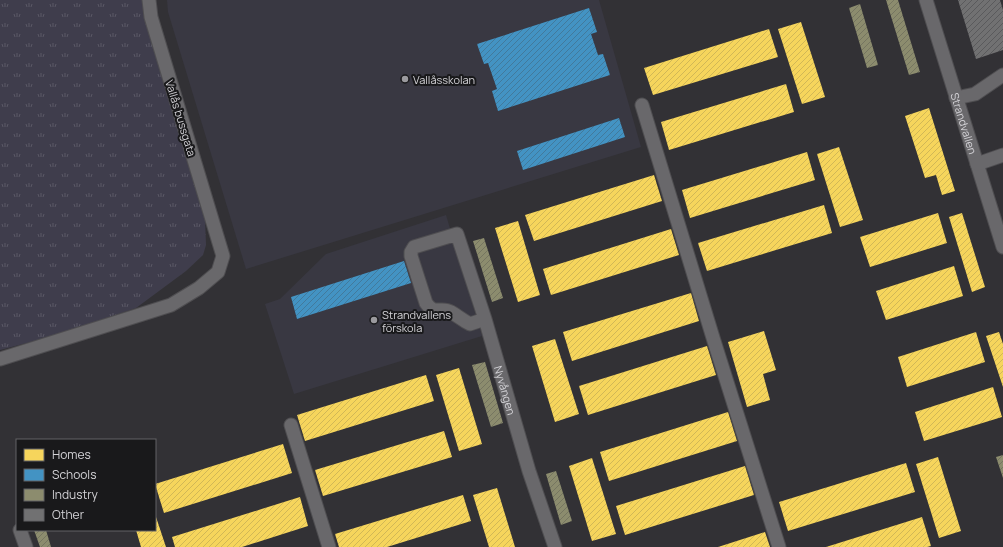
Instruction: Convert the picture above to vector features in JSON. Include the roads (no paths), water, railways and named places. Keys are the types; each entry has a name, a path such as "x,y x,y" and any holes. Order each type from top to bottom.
{"street":[{"name":"Vallås bussgata","path":"0,359 134,318 193,287 208,272 214,257 217,236 151,17 149,0"},
{"name":"Strandvallen","path":"926,0 1003,247"},
{"path":"956,98 975,94 1003,75"},
{"path":"642,105 779,547"},
{"path":"977,164 1003,155"},
{"name":"Nyvången","path":"485,319 470,324 462,320 451,311 434,311 430,308 426,303 411,256 412,249 421,244 457,234 485,319 529,471 555,547"},
{"path":"291,425 328,547"},
{"path":"20,531 26,547"}],"place":[{"name":"Vallåsskolan","path":"405,79"},
{"name":"Strandvallens förskola","path":"374,320"}]}
